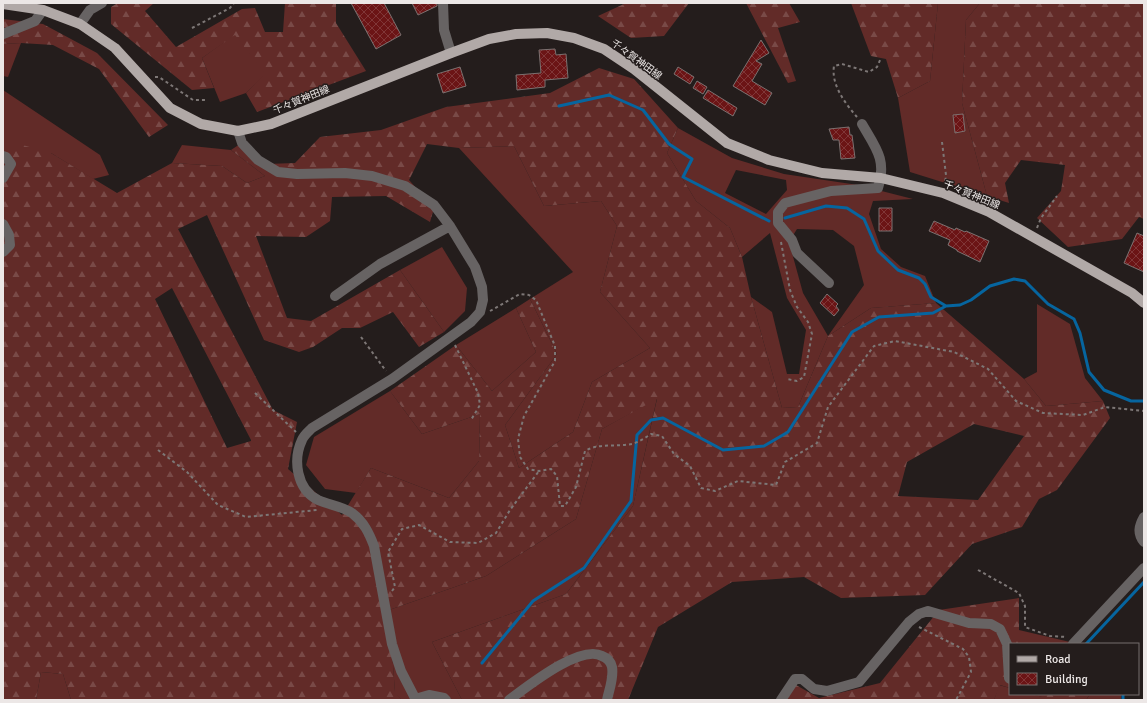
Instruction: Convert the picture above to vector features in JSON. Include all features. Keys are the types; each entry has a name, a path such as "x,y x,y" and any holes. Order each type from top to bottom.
{"main road":[{"name":"千々賀神田線","path":"3,4 43,10 80,24 115,48 170,108 201,124 238,132 271,124 488,39 516,34 547,33 574,38 604,49 634,69 727,143 769,160 784,164 822,172 881,178 943,193 989,212 1132,293 1144,303"}],"street":[{"path":"80,24 90,10 102,3"},
{"path":"443,3 444,30 451,53"},
{"path":"3,34 36,21 43,10"},
{"path":"829,283 797,254 792,240 778,224 778,212 785,203 831,191 878,188 881,178 880,156 862,124"},
{"path":"238,132 242,143 258,160 278,172 297,174 345,173 372,176 405,186 434,205 450,226 474,267 482,287 483,300 480,312 471,322 392,379 312,428 302,438 297,453 297,467 301,480 307,491 317,499 335,505 351,513 368,531 374,546 392,644 401,671 416,699 429,695 444,698 446,700"},
{"path":"3,156 6,157 11,164 3,178"},
{"path":"3,224 9,235 10,245 3,252"},
{"path":"335,296 380,264 450,226"},
{"path":"1144,517 1139,526 1141,538 1144,542"},
{"path":"1076,641 1144,568"},
{"path":"781,700 795,680 802,679 814,689 827,691 859,682 909,622 919,614 928,612 969,623 991,624 1000,630 1006,644 1009,678"},
{"path":"509,700 558,665 587,654 598,653 607,658 612,665 612,678 607,700"}],"path":[{"path":"192,28 230,8 234,3"},
{"path":"862,124 841,97 833,73 834,66 842,64 869,72 877,67 881,58"},
{"path":"142,78 159,77 193,100 205,100"},
{"path":"942,142 946,175 943,193"},
{"path":"1034,237 1041,218 1057,196"},
{"path":"778,224 790,290 797,307 808,322 812,334 804,377 797,381 787,379"},
{"path":"480,312 490,311 520,294 529,295 536,300 556,346 555,362 524,416 518,439 520,457 528,469 539,471 551,469 557,476 560,506 565,506 576,487 585,451 591,447 631,444 643,440 651,434 662,436 674,454 690,466 701,488 715,491 738,481 776,485 785,462 818,442 828,407 874,346 895,341 954,352 988,369 1016,401 1043,413 1083,415 1105,407 1144,411"},
{"path":"361,337 392,379"},
{"path":"451,337 478,392 480,405 471,420"},
{"path":"255,393 302,438"},
{"path":"158,450 187,472 218,505 246,517 317,510"},
{"path":"384,602 395,587 388,552 402,530 419,525 450,542 478,543 496,533 510,510 539,471"},
{"path":"978,570 1019,593 1025,606 1025,627 1050,636 1076,641"},
{"path":"909,622 963,649 969,657 971,672 956,700"}],"green space":[{"path":"118,3 154,3 145,11 176,47 242,9 255,8 265,32 283,32 285,3 336,3 336,23 366,71 257,112 246,93 265,74 235,35 202,58 214,88 192,90 111,24 111,7"},
{"path":"626,3 689,3 664,36 631,38 598,16"},
{"path":"746,3 789,3 800,22 778,28 796,81 788,83"},
{"path":"851,3 938,3 930,81 898,98 886,59 871,56"},
{"path":"938,3 980,3 966,20 962,103 987,196 910,172 898,98 930,81"},
{"path":"980,3 1144,3 1144,219 1139,217 1122,239 1068,247 1037,218 1061,191 1065,165 1021,160 1005,183 1009,203 987,196 962,103 966,20"},
{"path":"3,19 43,24 97,53 168,125 149,137 99,69 53,45 21,43 3,44"},
{"path":"235,34 266,74 246,93 220,102 202,58"},
{"path":"21,43 8,77 3,76 3,44"},
{"path":"599,68 634,79 678,128 667,153 696,201 730,228 742,257 751,297 782,408 798,407 828,336 871,308 936,303 1024,379 1046,406 1103,401 1110,418 1057,490 1039,499 1022,527 972,544 925,595 841,598 804,577 732,582 658,627 628,700 462,700 432,642 566,594 633,506 657,399 602,429 576,519 486,576 389,610 395,692 402,700 71,700 63,674 41,672 36,700 3,700 3,176 19,144 51,153 117,193 172,163 222,166 247,183 265,176 231,150 240,144 267,164 295,163 320,137 381,130 446,107 550,93","holes":["427,144 459,148 514,146 544,206 601,201 617,226 600,292 650,348 592,382 573,432 519,468 505,425 557,354 530,299 516,308 536,352 492,391 456,345 390,391 422,434 480,414 479,461 449,498 371,468 342,515 288,469 297,422 273,410 178,229 207,215 264,340 299,352 313,347 342,328 360,328 393,312 419,347 444,332 400,270 311,321 287,318 256,236 306,237 330,221 332,197 386,196 430,222 434,208 409,180","172,288 251,441 227,448 155,299","974,424 1024,436 978,500 898,496 907,462"]},
{"path":"3,90 100,155 109,175 93,179 51,153 3,176"},
{"path":"678,128 732,158 784,174 858,185 913,199 873,201 869,214 881,249 901,267 925,276 936,303 871,308 828,336 798,407 782,408 751,297 772,312 787,374 799,374 806,330 787,298 770,233 742,257 730,228 696,201 667,153","holes":["736,170 786,180 787,190 766,214 725,193","797,229 833,230 854,246 864,285 828,336 803,293 789,242"]},
{"path":"182,145 231,150 265,176 247,183 222,166 172,163"},
{"path":"514,146 544,206 601,201 617,226 600,292 650,348 592,382 573,432 519,468 505,425 557,354 530,299 573,272 459,148"},
{"path":"442,247 467,288 465,311 444,332 400,270"},
{"path":"1037,304 1070,324 1085,378 1103,401 1046,406 1024,379 1037,372"},
{"path":"516,308 536,352 492,391 456,345"},
{"path":"390,391 422,434 480,414 479,461 449,498 371,468 356,493 325,489 306,465 314,437"},
{"path":"657,398 633,506 566,594 432,642 462,700 402,700 395,693 389,610 486,576 576,519 602,429"},
{"path":"1019,598 1019,643 1009,643 1009,688 1000,685 994,700 786,700 796,685 819,698 880,683 939,610"},
{"path":"1019,630 1070,642 1070,643 1019,643"},
{"path":"41,672 63,674 71,700 36,700"},
{"path":"999,685 1009,688 1009,695 1035,695 1043,697 1042,700 994,700"},
{"path":"1035,695 1089,695 1086,700 1042,700 1042,697"},
{"path":"1089,695 1121,695 1121,700 1086,700"}],"building":[{"path":"351,3 384,3 401,35 376,49"},
{"path":"412,3 437,3 437,6 418,15"},
{"path":"761,40 769,53 756,61 762,64 752,81 772,93 765,105 733,86"},
{"path":"555,49 556,55 566,54 568,78 545,80 545,87 517,90 516,75 541,73 539,50"},
{"path":"460,67 466,86 443,93 437,74"},
{"path":"678,67 694,77 690,84 674,74"},
{"path":"697,81 707,87 703,94 693,88"},
{"path":"708,90 737,108 733,116 703,98"},
{"path":"963,114 965,131 955,133 953,115"},
{"path":"849,127 850,135 852,135 855,158 841,159 839,140 833,140 829,129"},
{"path":"879,208 892,208 892,231 879,231"},
{"path":"934,221 955,230 956,228 965,232 966,231 989,241 980,262 948,245 950,240 929,231"},
{"path":"1137,233 1144,236 1144,272 1124,263"},
{"path":"827,294 838,304 836,306 839,310 834,316 820,303"}],"waterway":[{"path":"559,106 609,95 643,110 669,144 692,159 683,177 769,221"},
{"path":"785,218 826,206 847,208 864,219 878,251 898,270 919,278 925,284 931,297 946,306 960,305 971,300 990,286 1014,279 1025,281 1048,304 1074,319 1080,333 1089,372 1104,390 1131,401 1144,401"},
{"path":"482,663 533,601 584,568 631,501 637,435 651,420 663,418 723,450 764,446 788,432 852,332 879,317 933,313 946,306"},
{"path":"1087,643 1144,582"},
{"path":"1123,695 1123,700"}]}
